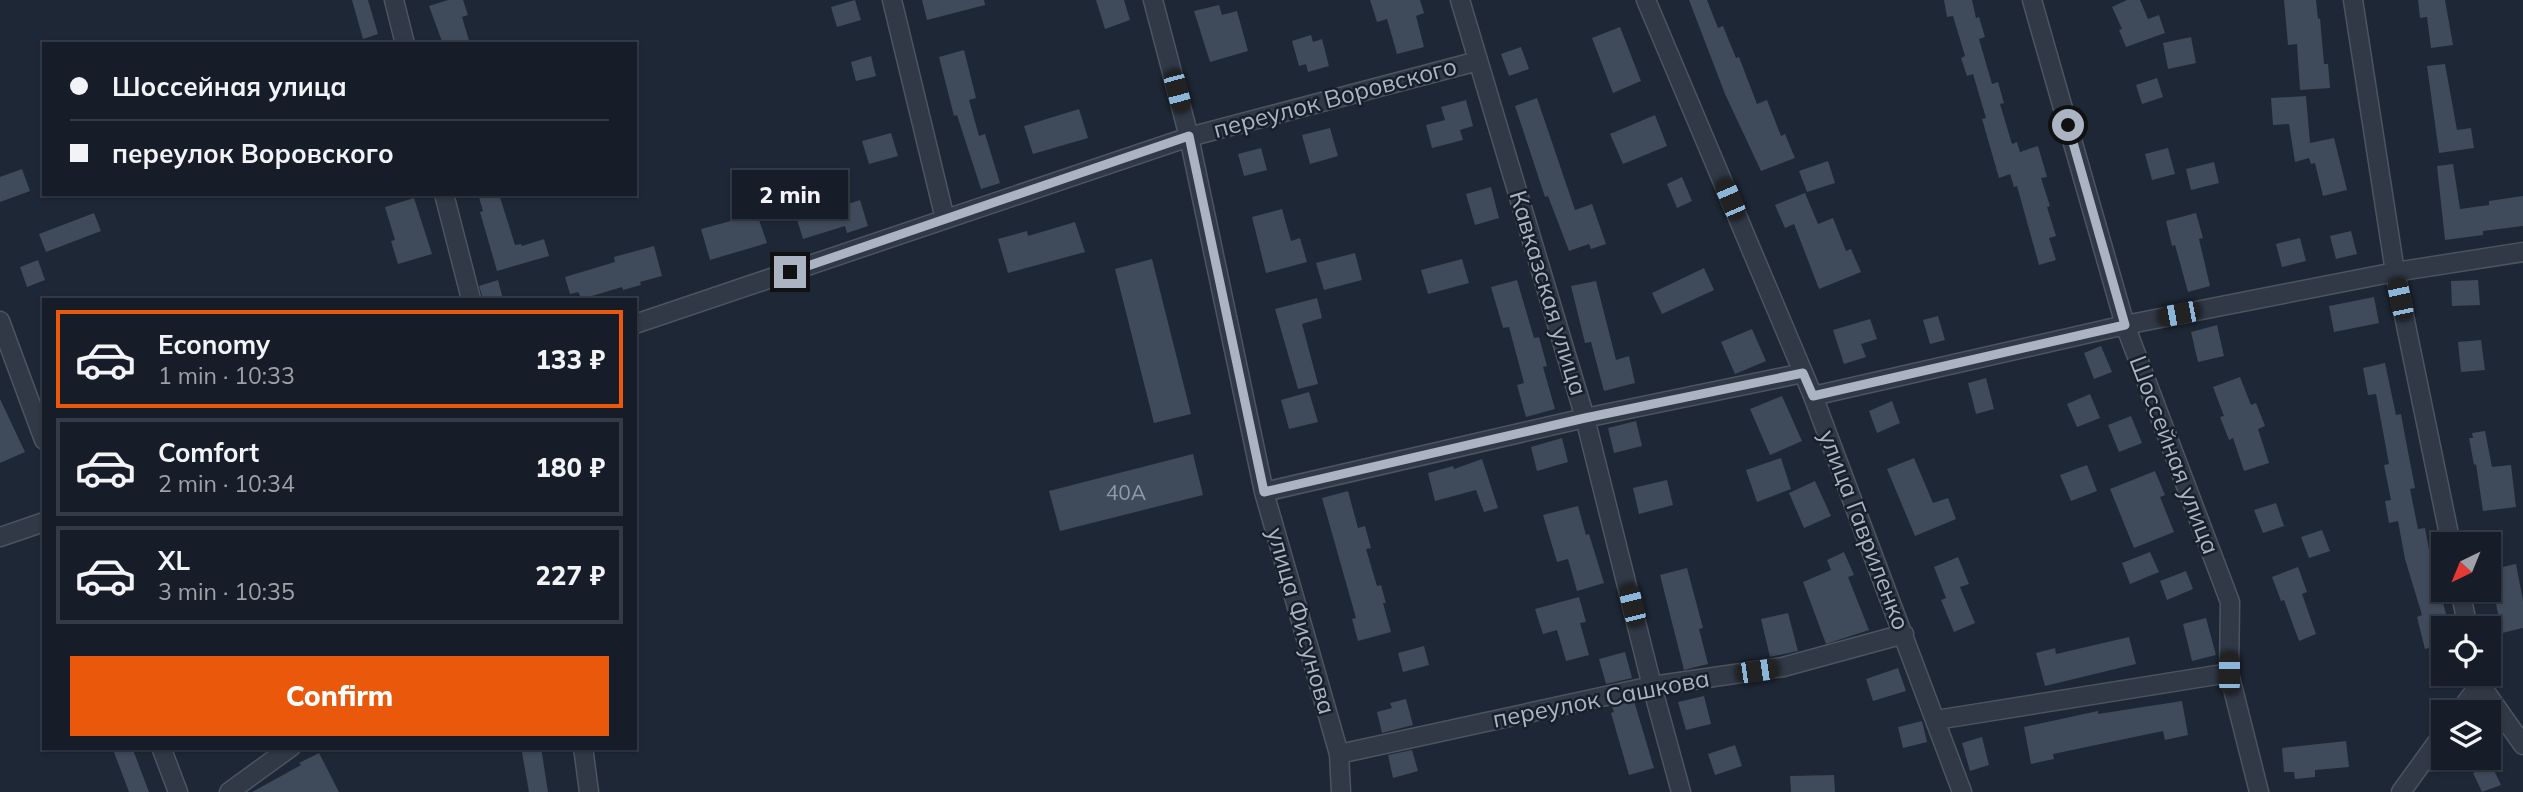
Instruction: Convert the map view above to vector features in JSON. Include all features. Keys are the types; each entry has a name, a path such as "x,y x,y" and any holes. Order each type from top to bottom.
{"street":[{"path":"394,0 404,42"},
{"path":"892,0 945,219"},
{"name":"улица Фисунова","path":"1153,0 1189,136 1264,492 1339,754 1341,792"},
{"name":"Кавказская улица","path":"1460,0 1585,418 1681,792"},
{"name":"улица Гавриленко","path":"1646,0 1813,396 1962,792"},
{"name":"Шоссейная улица","path":"2032,0 2125,325 2230,602 2229,673 2259,792"},
{"path":"2353,0 2395,272 2449,532"},
{"name":"переулок Воровского","path":"637,323 1189,136 1478,61"},
{"path":"445,196 471,298"},
{"path":"1813,396 2125,325 2395,272 2523,252"},
{"path":"0,321 42,435"},
{"path":"1264,492 1585,418 1803,373"},
{"path":"0,537 42,523"},
{"name":"переулок Сашкова","path":"1339,754 1652,686 1783,667 1904,634"},
{"path":"1936,720 2229,673"},
{"path":"2484,686 2523,745"},
{"path":"162,750 178,792"},
{"path":"229,792 287,750"},
{"path":"583,750 589,792"},
{"path":"2401,792 2431,751"}],"building":[{"path":"352,0 368,0 378,34 363,39"},
{"path":"448,0 463,0 468,15 462,17 469,42 442,42 429,6"},
{"path":"855,0 861,20 837,27 831,7"},
{"path":"922,0 984,0 985,5 927,20"},
{"path":"1096,0 1124,0 1130,20 1105,29"},
{"path":"1370,0 1420,0 1424,13 1416,16 1424,47 1397,54 1387,19 1377,22"},
{"path":"1689,0 1707,0 1718,28 1723,26 1736,58 1739,57 1757,104 1767,100 1781,136 1785,134 1795,158 1761,171 1725,94"},
{"path":"1944,0 1972,0 1976,18 1979,17 1985,37 1979,39 1992,84 1998,82 2004,103 2000,104 2012,144 2017,142 2020,152 2038,146 2047,177 2041,178 2056,236 2049,238 2056,260 2039,265 2017,186 2014,187 2010,174 1999,178 1982,119 1986,118 1973,74 1967,76 1961,58 1965,56 1953,16 1947,17"},
{"path":"2127,0 2140,0 2148,19 2159,15 2165,33 2126,47 2119,30 2122,29 2112,7"},
{"path":"2284,0 2316,0 2324,64 2328,64 2330,88 2300,90 2297,44 2288,45"},
{"path":"2418,0 2445,0 2453,45 2431,48 2427,17 2420,18"},
{"path":"1219,5 1222,15 1237,11 1248,51 1210,62 1194,11"},
{"path":"1620,27 1641,81 1613,93 1592,38"},
{"path":"1311,35 1313,42 1322,39 1329,66 1308,72 1306,64 1299,66 1292,41"},
{"path":"2191,37 2196,63 2168,69 2163,43"},
{"path":"1521,47 1529,69 1509,76 1501,54"},
{"path":"964,50 976,98 969,100 979,136 985,134 1000,183 981,189 957,115 954,116 939,57"},
{"path":"871,56 876,76 856,81 851,62"},
{"path":"2445,64 2457,130 2471,128 2474,148 2439,153 2427,66"},
{"path":"2157,78 2163,97 2142,104 2136,85"},
{"path":"2306,96 2310,143 2334,138 2347,190 2323,196 2315,163 2311,164 2309,158 2295,162 2289,124 2273,125 2271,98"},
{"path":"1537,98 1575,210 1592,204 1606,244 1591,249 1589,244 1569,251 1548,196 1545,197 1515,106"},
{"path":"1466,100 1473,126 1460,130 1463,140 1432,148 1426,125 1445,120 1441,107"},
{"path":"1079,109 1088,138 1033,154 1024,126"},
{"path":"1655,115 1667,146 1623,164 1610,134"},
{"path":"1330,128 1338,156 1310,164 1302,135"},
{"path":"891,133 898,156 869,164 862,141"},
{"path":"1261,148 1267,170 1244,176 1238,154"},
{"path":"2168,148 2175,174 2152,180 2145,154"},
{"path":"1828,161 1835,183 1807,192 1799,171"},
{"path":"2214,162 2219,183 2191,190 2186,169"},
{"path":"2453,164 2460,209 2523,196 2523,226 2483,231 2483,235 2445,240 2437,166"},
{"path":"22,169 30,191 0,202 0,177"},
{"path":"1682,177 1692,201 1677,208 1667,184"},
{"path":"1491,187 1499,218 1475,225 1466,194"},
{"path":"1805,193 1818,224 1833,218 1846,251 1851,249 1861,272 1819,289 1794,224 1785,228 1775,205"},
{"path":"479,196 500,196 515,245 522,246 544,239 549,256 497,271 480,212 483,211"},
{"path":"809,197 815,215 860,200 868,226 847,233 845,226 803,239 792,203"},
{"path":"414,198 432,254 398,264 391,241 395,240 385,207"},
{"path":"1282,209 1291,241 1300,238 1307,262 1266,273 1252,217"},
{"path":"94,213 101,231 46,252 39,234"},
{"path":"2196,213 2203,238 2199,239 2210,286 2188,292 2166,221"},
{"path":"757,214 767,243 710,260 701,229"},
{"path":"1075,222 1085,252 1008,273 998,239 1027,231 1028,236"},
{"path":"2351,231 2357,254 2336,259 2330,236"},
{"path":"2300,238 2306,261 2282,267 2276,244"},
{"path":"654,246 662,276 640,282 641,285 623,290 622,287 585,298 581,298 578,292 570,294 565,277 615,262 614,257"},
{"path":"1355,253 1362,280 1324,290 1316,263"},
{"path":"1152,259 1191,414 1154,423 1115,269"},
{"path":"1462,259 1469,283 1428,294 1421,270"},
{"path":"38,260 45,280 27,287 20,267"},
{"path":"1704,268 1714,290 1662,314 1652,293"},
{"path":"498,280 503,298 483,298 479,286"},
{"path":"1517,280 1534,338 1539,337 1547,366 1543,367 1555,409 1526,417 1517,385 1524,383 1509,327 1503,328 1491,287"},
{"path":"2478,280 2480,305 2452,306 2451,281"},
{"path":"1596,281 1616,360 1629,356 1635,383 1604,391 1591,342 1585,343 1571,286"},
{"path":"2374,297 2379,323 2334,332 2329,306"},
{"path":"1317,298 1322,318 1302,324 1318,384 1298,389 1275,309"},
{"path":"1938,316 1945,340 1930,344 1923,320"},
{"path":"1870,319 1877,339 1861,344 1866,357 1844,364 1833,330"},
{"path":"2217,325 2224,356 2198,362 2191,332"},
{"path":"1752,329 1766,361 1735,374 1721,342"},
{"path":"2481,340 2485,370 2461,372 2458,342"},
{"path":"2101,346 2112,372 2094,379 2084,353"},
{"path":"2385,363 2396,415 2401,414 2415,488 2410,489 2418,529 2425,528 2431,560 2431,602 2443,602 2447,616 2431,616 2431,647 2425,649 2417,617 2422,615 2405,559 2398,521 2389,523 2385,501 2391,500 2384,465 2389,464 2376,394 2368,395 2363,368"},
{"path":"2240,377 2251,405 2256,403 2265,426 2258,429 2269,463 2244,471 2233,438 2229,440 2220,417 2224,416 2213,387"},
{"path":"1986,378 1994,409 1976,414 1968,383"},
{"path":"1309,392 1318,422 1289,429 1281,400"},
{"path":"2090,394 2100,418 2077,427 2067,404"},
{"path":"1782,396 1802,441 1770,455 1750,409"},
{"path":"0,399 25,452 0,463"},
{"path":"1892,401 1900,423 1877,433 1869,411"},
{"path":"2131,416 2142,443 2119,452 2108,425"},
{"path":"1636,421 1642,446 1614,453 1608,428"},
{"path":"2485,431 2492,467 2511,465 2516,507 2483,511 2469,438 2473,438 2472,433"},
{"path":"1562,438 1568,462 1537,471 1531,447"},
{"path":"1193,454 1203,495 1060,531 1049,491"},
{"path":"1781,458 1791,489 1757,502 1746,470"},
{"path":"1914,458 1933,503 1948,498 1956,519 1915,536 1887,469"},
{"path":"1482,459 1498,508 1484,512 1476,490 1435,501 1428,473 1453,466 1454,469"},
{"path":"2087,465 2097,491 2071,501 2060,475"},
{"path":"2155,471 2165,495 2160,497 2174,532 2134,548 2110,489"},
{"path":"1667,480 1673,505 1639,514 1633,488"},
{"path":"1815,481 1831,516 1804,528 1789,493"},
{"path":"1348,491 1358,528 1365,526 1371,548 1366,549 1377,586 1381,585 1391,632 1358,641 1352,619 1356,618 1322,498"},
{"path":"2276,503 2284,526 2263,533 2254,510"},
{"path":"1578,506 1604,583 1577,591 1568,559 1557,562 1543,515"},
{"path":"2322,530 2330,551 2309,558 2301,537"},
{"path":"1844,552 1854,575 1848,577 1869,630 1826,644 1803,582 1831,570 1827,560"},
{"path":"2150,552 2159,572 2130,584 2122,563"},
{"path":"1958,557 1969,584 1960,587 1975,623 1954,632 1941,600 1946,598 1934,567"},
{"path":"2516,564 2523,601 2523,628 2502,633 2501,616 2498,616 2496,602 2501,602 2501,567"},
{"path":"2298,567 2307,592 2302,594 2316,634 2299,641 2284,600 2281,601 2272,577"},
{"path":"1687,568 1703,628 1699,629 1708,664 1684,670 1660,575"},
{"path":"2186,571 2193,589 2167,600 2160,581"},
{"path":"1579,597 1586,622 1580,623 1589,655 1566,661 1557,630 1543,634 1535,609"},
{"path":"1788,613 1798,651 1770,657 1761,619"},
{"path":"2206,618 2216,655 2192,661 2183,624"},
{"path":"2129,637 2136,664 2045,686 2036,653 2055,648 2056,654"},
{"path":"1424,646 1429,665 1403,672 1398,653"},
{"path":"1625,652 1632,678 1606,684 1599,659"},
{"path":"1898,668 1906,691 1873,701 1866,679"},
{"path":"1704,696 1711,724 1686,730 1678,702"},
{"path":"1406,699 1413,725 1382,733 1377,712 1392,708 1390,703"},
{"path":"1634,701 1654,768 1629,775 1611,713 1614,712 1612,706"},
{"path":"2182,701 2188,735 2165,740 2163,731 2053,754 2054,759 2031,764 2024,727 2098,711 2098,714"},
{"path":"1922,721 1927,742 1903,748 1898,727"},
{"path":"1982,737 1989,765 1970,771 1962,743"},
{"path":"2346,741 2349,767 2315,770 2315,777 2295,779 2294,772 2284,772 2282,748"},
{"path":"1735,745 1742,766 1715,775 1708,754"},
{"path":"113,750 133,750 149,792 129,792"},
{"path":"522,750 541,750 548,792 529,792"},
{"path":"1412,750 1418,771 1393,778 1388,755"},
{"path":"319,753 339,792 252,792 301,765 299,763"},
{"path":"2479,770 2494,770 2501,785 2482,792 2473,773"},
{"path":"1834,775 1835,792 1791,792 1790,776"}],"route":[{"path":"790,272 1189,136 1264,492 1585,418 1803,373 1813,396 2125,325 2068,125"}]}
